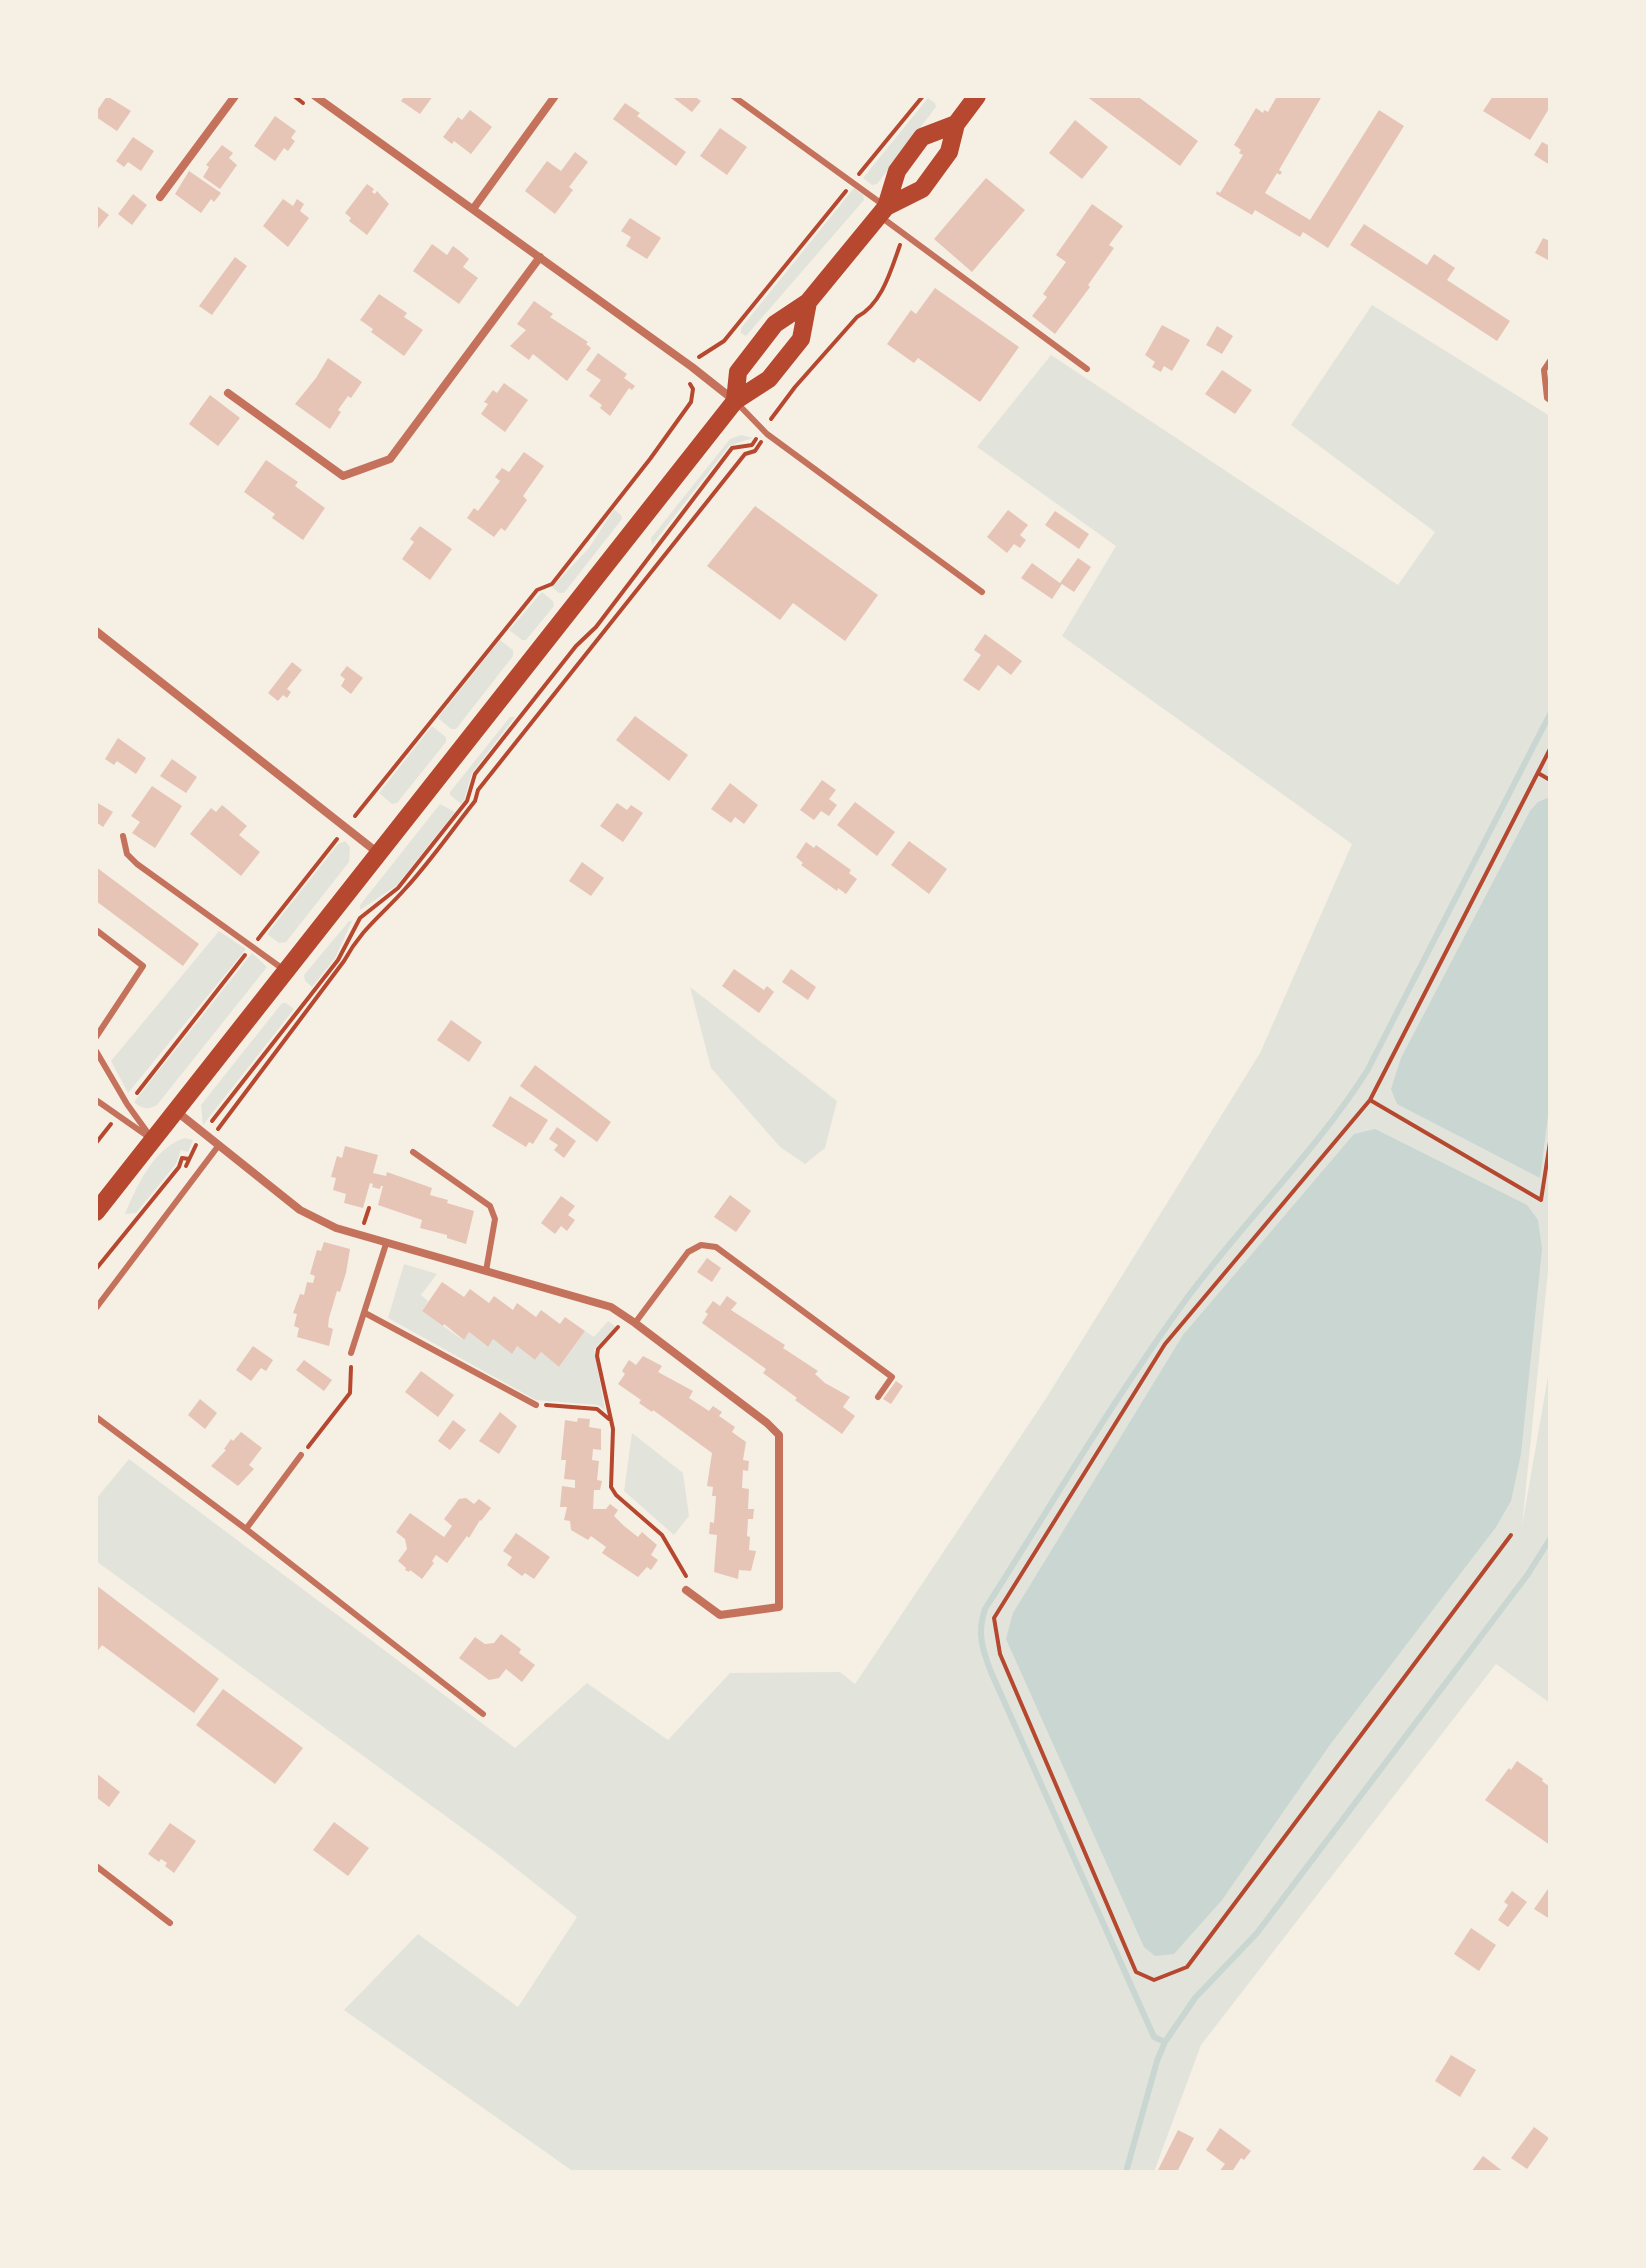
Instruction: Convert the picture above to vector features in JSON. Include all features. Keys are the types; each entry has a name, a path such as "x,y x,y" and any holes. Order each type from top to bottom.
{"main road":[{"path":"735,401 738,372 775,324 808,302 883,212 922,189 949,152 956,124 977,96"},
{"path":"883,212 897,171 922,137 956,124"},
{"path":"96,1212 735,401 769,379 801,339 808,302"}],"street":[{"path":"160,197 235,96"},
{"path":"315,96 735,401"},
{"path":"473,209 555,96"},
{"path":"228,393 343,476 390,459 540,257"},
{"path":"96,631 379,854"},
{"path":"175,1110 300,1210 336,1228 386,1244 600,1302 635,1323 767,1423 779,1435 779,1607 720,1615 686,1590"}],"lane":[{"path":"733,96 852,183 883,212 1087,369"},
{"path":"1550,361 1544,370 1547,398 1550,400"},
{"path":"735,401 767,434 982,592"},
{"path":"123,836 127,854 137,864 286,971"},
{"path":"96,930 143,966 96,1037"},
{"path":"96,1051 152,1139"},
{"path":"96,1100 152,1139"},
{"path":"96,1308 219,1145"},
{"path":"413,1152 490,1206 495,1219 486,1271"},
{"path":"351,1353 386,1244"},
{"path":"635,1323 688,1252 701,1245 716,1247 892,1377 878,1397"},
{"path":"365,1313 536,1405"},
{"path":"96,1417 246,1529 483,1714"},
{"path":"246,1529 301,1455"},
{"path":"96,1866 170,1923"}],"path":[{"path":"127,1104 537,590 552,584 585,546 618,497 691,402 693,389 685,376 699,357 724,341 923,96"},
{"path":"207,1136 344,961 355,941 386,905 403,891 475,801 478,790 660,559 745,454 755,451 767,434"},
{"path":"96,1269 179,1167 182,1158 195,1161 207,1136 338,960 360,918 398,888 467,801 475,774 576,646 606,613"},
{"path":"1511,1535 1187,1967 1154,1980 1136,1972 1000,1654 994,1618 1165,1344 1370,1100 1550,749"},
{"path":"1538,773 1550,780"},
{"path":"1370,1100 1541,1200 1550,1142"},
{"path":"96,1143 118,1115"},
{"path":"364,1225 369,1208"},
{"path":"621,1324 598,1349 597,1356 613,1429 611,1487 662,1535 686,1576 686,1590"},
{"path":"301,1455 350,1393 351,1353"},
{"path":"536,1405 597,1409 610,1420"}],"shaded area":[{"path":"928,98 936,107 877,184 872,185 863,178"},
{"path":"854,188 863,195 864,200 746,336 741,333 741,328"},
{"path":"1372,305 1550,416 1550,1252 1522,1526 1550,1365 1550,1703 1496,1664 1201,2045 1154,2172 574,2172 344,2010 418,1934 518,2007 577,1917 499,1855 96,1561 96,1499 129,1459 515,1748 587,1683 668,1740 730,1673 840,1672 855,1684 1045,1400 1260,1053 1352,844 1062,636 1116,546 977,447 1051,355 1398,585 1435,532 1291,425"},
{"path":"741,435 753,438 729,446 652,545 651,538 730,439"},
{"path":"614,509 622,519 564,593 559,593 552,587 589,548"},
{"path":"542,592 553,601 554,606 526,640 522,640 509,630"},
{"path":"500,640 513,650 513,656 456,729 451,729 438,718"},
{"path":"510,717 515,717 472,773 461,804 450,792"},
{"path":"432,726 446,737 446,742 397,803 392,804 379,793"},
{"path":"1550,797 1550,1100 1540,1178 1397,1104 1391,1089 1401,1058 1530,811 1538,802"},
{"path":"440,804 455,812 396,886 360,910 360,905"},
{"path":"345,841 350,847 349,862 286,942 279,943 267,934 338,844"},
{"path":"352,921 335,958 312,987 305,981 304,975"},
{"path":"219,931 246,949 128,1093 111,1061"},
{"path":"252,953 267,967 157,1105 148,1108 134,1102"},
{"path":"690,987 837,1101 825,1148 805,1164 780,1147 711,1068"},
{"path":"282,1003 294,1009 203,1125 201,1105"},
{"path":"1375,1129 1527,1205 1538,1220 1542,1249 1521,1454 1511,1501 1496,1527 1329,1746 1222,1900 1174,1954 1155,1956 1144,1947 1006,1639 1013,1613 1183,1335 1354,1134"},
{"path":"185,1138 193,1140 188,1152 181,1150 176,1164 136,1213 125,1214 148,1169 164,1150"},
{"path":"404,1264 437,1274 421,1295 428,1301 422,1311 463,1340 469,1332 487,1347 493,1339 511,1353 517,1346 535,1360 541,1352 559,1367 585,1331 594,1337 608,1321 616,1327 594,1349 605,1410 598,1405 536,1400 388,1318"},
{"path":"632,1433 683,1473 689,1516 674,1535 624,1491"}],"building":[{"path":"107,96 131,111 117,131 96,117"},
{"path":"405,96 433,96 420,114 401,101"},
{"path":"671,96 694,96 701,101 692,112"},
{"path":"1086,96 1137,96 1198,141 1180,166"},
{"path":"1277,96 1322,96 1279,170 1282,172 1280,175 1277,173 1265,193 1310,220 1379,110 1404,126 1328,248 1303,232 1300,237 1255,210 1252,215 1216,194 1217,191 1220,193 1243,155 1234,145 1256,108 1263,113 1264,110 1268,112"},
{"path":"1493,96 1550,96 1550,107 1530,140 1483,111"},
{"path":"625,103 640,113 637,116 686,152 676,166 613,119"},
{"path":"470,110 492,127 471,154 443,137 458,117 462,120"},
{"path":"275,116 296,131 291,138 295,141 288,151 284,148 275,161 254,146"},
{"path":"1075,120 1108,147 1082,179 1049,153"},
{"path":"720,128 747,147 727,175 700,156"},
{"path":"133,137 154,151 141,171 128,162 124,167 116,161"},
{"path":"1542,142 1550,146 1550,165 1534,155"},
{"path":"222,145 233,153 229,158 237,165 220,189 203,177 209,167 206,165"},
{"path":"575,152 588,162 569,187 573,190 555,214 525,191 547,161 561,171"},
{"path":"189,171 221,193 214,202 211,199 201,213 175,194"},
{"path":"986,178 1025,210 972,272 934,239"},
{"path":"367,184 374,189 372,192 375,194 377,191 389,204 367,235 349,221 351,218 345,213"},
{"path":"133,194 147,205 132,225 118,214"},
{"path":"283,199 293,206 297,199 304,204 300,211 309,218 288,247 263,226"},
{"path":"1092,204 1123,226 1109,245 1114,248 1088,285 1090,287 1055,334 1032,316 1047,297 1043,294 1066,262 1056,255"},
{"path":"96,205 109,215 96,231"},
{"path":"630,218 661,238 647,259 626,246 631,237 621,231"},
{"path":"1364,224 1427,265 1434,254 1455,268 1447,280 1510,321 1497,341 1350,245"},
{"path":"1543,238 1550,241 1550,261 1535,253"},
{"path":"432,244 447,255 453,246 469,259 463,267 478,278 459,304 413,271"},
{"path":"235,257 247,266 212,315 199,306"},
{"path":"935,288 1019,347 980,402 918,358 914,363 887,344 911,310 916,314"},
{"path":"379,294 407,313 404,317 423,330 404,356 360,320"},
{"path":"534,301 553,314 550,317 588,342 586,344 591,348 567,381 533,354 529,360 510,346 526,330 517,324"},
{"path":"1162,325 1190,340 1172,371 1164,366 1161,372 1152,367 1155,362 1145,355"},
{"path":"1217,326 1233,336 1222,354 1206,345"},
{"path":"598,353 627,374 624,378 635,386 632,390 629,388 610,416 600,408 602,405 589,396 601,380 586,370"},
{"path":"328,358 362,382 338,410 341,412 330,429 295,404"},
{"path":"1222,370 1252,390 1235,414 1205,394"},
{"path":"504,383 528,400 505,432 481,414 488,404 484,402 493,390 497,393"},
{"path":"210,395 240,418 218,446 189,424"},
{"path":"524,452 544,466 523,496 527,500 505,531 501,528 494,537 467,518 474,508 478,511 500,481 495,477 502,468 509,472"},
{"path":"266,460 298,482 295,486 325,508 303,540 272,518 275,514 244,492"},
{"path":"755,506 878,595 845,641 793,603 780,620 707,566"},
{"path":"1008,510 1028,525 1020,535 1026,540 1020,548 1014,544 1007,553 987,537"},
{"path":"1055,511 1089,534 1079,549 1045,525"},
{"path":"420,526 452,549 430,580 402,559 414,542 410,539"},
{"path":"1078,558 1091,567 1074,592 1062,584 1052,599 1021,578 1032,563 1060,583"},
{"path":"985,634 1022,661 1011,675 998,665 979,691 963,680 981,655 974,650"},
{"path":"292,662 302,670 287,689 291,692 287,698 283,695 278,701 268,693"},
{"path":"347,666 363,678 351,694 341,686 345,679 340,675"},
{"path":"635,716 688,755 669,781 616,740"},
{"path":"118,738 146,758 136,774 117,761 114,765 105,759"},
{"path":"172,759 197,777 186,793 160,776"},
{"path":"822,780 836,790 829,799 837,805 829,816 821,811 814,820 800,810"},
{"path":"730,783 758,805 744,824 735,817 731,823 711,809"},
{"path":"152,786 182,806 155,848 132,833 140,822 131,816"},
{"path":"96,802 113,812 103,827 96,822"},
{"path":"855,802 895,832 877,856 837,825"},
{"path":"617,803 627,810 631,805 643,813 623,842 600,826"},
{"path":"222,805 247,826 239,835 260,852 241,876 190,834 211,808 216,812"},
{"path":"909,841 947,869 929,894 891,865"},
{"path":"806,842 814,848 816,845 851,870 849,873 857,879 846,894 801,865 803,863 796,857"},
{"path":"582,862 604,878 591,896 569,881"},
{"path":"96,867 199,944 183,966 96,901"},
{"path":"734,969 764,990 767,986 774,992 759,1013 722,986"},
{"path":"791,969 816,987 808,1000 782,982"},
{"path":"451,1020 482,1042 469,1062 437,1040"},
{"path":"535,1065 611,1122 597,1142 520,1086"},
{"path":"510,1096 548,1120 533,1144 529,1142 526,1147 492,1126"},
{"path":"557,1127 576,1141 564,1158 554,1150 558,1145 549,1139"},
{"path":"345,1146 378,1155 373,1173 386,1176 387,1172 432,1188 430,1195 474,1211 466,1244 420,1228 422,1220 378,1205 383,1186 380,1189 372,1187 370,1183 363,1208 344,1203 346,1194 333,1190 336,1178 331,1177 337,1156 342,1158"},
{"path":"730,1195 751,1211 736,1232 714,1217"},
{"path":"561,1196 575,1206 568,1215 575,1220 567,1231 561,1226 555,1234 541,1223"},
{"path":"324,1242 350,1249 346,1273 329,1318 328,1327 333,1329 329,1346 297,1337 299,1328 294,1326 297,1314 293,1313 300,1294 304,1295 307,1282 313,1283 315,1276 310,1274 317,1250 321,1251"},
{"path":"707,1258 721,1268 712,1282 697,1272"},
{"path":"442,1282 464,1297 470,1289 489,1303 494,1296 513,1310 517,1303 536,1317 541,1310 560,1324 565,1317 585,1331 559,1367 541,1352 535,1360 517,1346 512,1354 493,1339 488,1347 469,1332 464,1340 422,1311"},
{"path":"727,1296 737,1303 731,1310 785,1345 783,1348 818,1371 815,1374 825,1383 850,1397 843,1407 855,1416 842,1434 763,1373 766,1369 702,1323 713,1301 720,1306"},
{"path":"253,1346 273,1360 266,1371 261,1368 251,1381 236,1370"},
{"path":"643,1356 662,1366 658,1372 693,1391 689,1398 709,1411 713,1406 722,1412 719,1416 735,1427 732,1432 746,1442 743,1460 749,1461 748,1471 743,1470 742,1488 749,1489 748,1509 754,1509 753,1519 748,1519 747,1536 750,1537 749,1550 756,1551 751,1571 739,1570 738,1579 714,1572 717,1535 709,1534 710,1522 714,1523 716,1496 712,1496 713,1487 707,1486 712,1453 639,1403 641,1400 618,1384 629,1360 636,1365"},
{"path":"304,1360 332,1380 324,1391 296,1370"},
{"path":"421,1371 454,1395 438,1417 405,1392"},
{"path":"896,1381 903,1386 891,1404 883,1399"},
{"path":"200,1399 217,1413 205,1429 188,1415"},
{"path":"500,1412 517,1426 499,1454 479,1441"},
{"path":"578,1418 590,1419 589,1427 601,1429 601,1450 593,1449 592,1460 599,1461 597,1480 602,1481 600,1490 594,1490 593,1509 606,1509 610,1504 618,1510 614,1516 624,1526 638,1537 642,1532 657,1545 651,1555 658,1560 651,1570 647,1567 638,1577 602,1553 606,1547 591,1536 588,1540 571,1530 570,1521 564,1520 567,1507 560,1507 562,1486 575,1488 575,1480 564,1479 566,1460 561,1460 565,1420 577,1422"},
{"path":"453,1420 466,1430 450,1450 438,1441"},
{"path":"241,1432 262,1448 249,1465 254,1469 238,1486 211,1466 226,1450 231,1439 233,1441"},
{"path":"466,1498 474,1504 479,1499 491,1508 469,1538 467,1536 447,1563 436,1555 422,1579 405,1570 398,1561 407,1549 405,1539 396,1532 410,1513 444,1537 452,1526 444,1519 459,1499"},
{"path":"516,1533 550,1557 534,1579 525,1573 522,1576 507,1565 512,1557 503,1551"},
{"path":"96,1585 219,1679 194,1713 102,1645 96,1653"},
{"path":"501,1634 535,1665 522,1682 506,1669 499,1678 489,1680 459,1658 475,1637 485,1644 494,1643"},
{"path":"223,1689 303,1748 275,1784 196,1725"},
{"path":"1517,1761 1550,1787 1550,1845 1485,1800"},
{"path":"96,1773 120,1792 109,1807 96,1797"},
{"path":"334,1822 369,1848 348,1876 313,1850"},
{"path":"170,1823 196,1841 174,1873 165,1866 167,1863 161,1859 159,1862 148,1854"},
{"path":"1550,1886 1550,1919 1534,1909"},
{"path":"1512,1891 1527,1902 1508,1927 1498,1920 1508,1905 1504,1902"},
{"path":"1471,1928 1496,1945 1479,1971 1454,1954"},
{"path":"1451,2055 1476,2070 1460,2097 1435,2081"},
{"path":"1534,2127 1549,2138 1527,2169 1511,2158"},
{"path":"1220,2128 1251,2151 1244,2160 1241,2158 1233,2170 1235,2172 1219,2172 1225,2164 1206,2150"},
{"path":"1178,2130 1194,2138 1177,2172 1157,2172"},
{"path":"1483,2156 1504,2172 1471,2172"}],"waterway":[{"path":"1165,2042 1154,2037 991,1672 982,1641 985,1609 1110,1410 1163,1332 1212,1266 1326,1129 1367,1071 1550,714"},
{"path":"1126,2172 1165,2042 1195,1998 1257,1933 1528,1574 1550,1539"}]}
